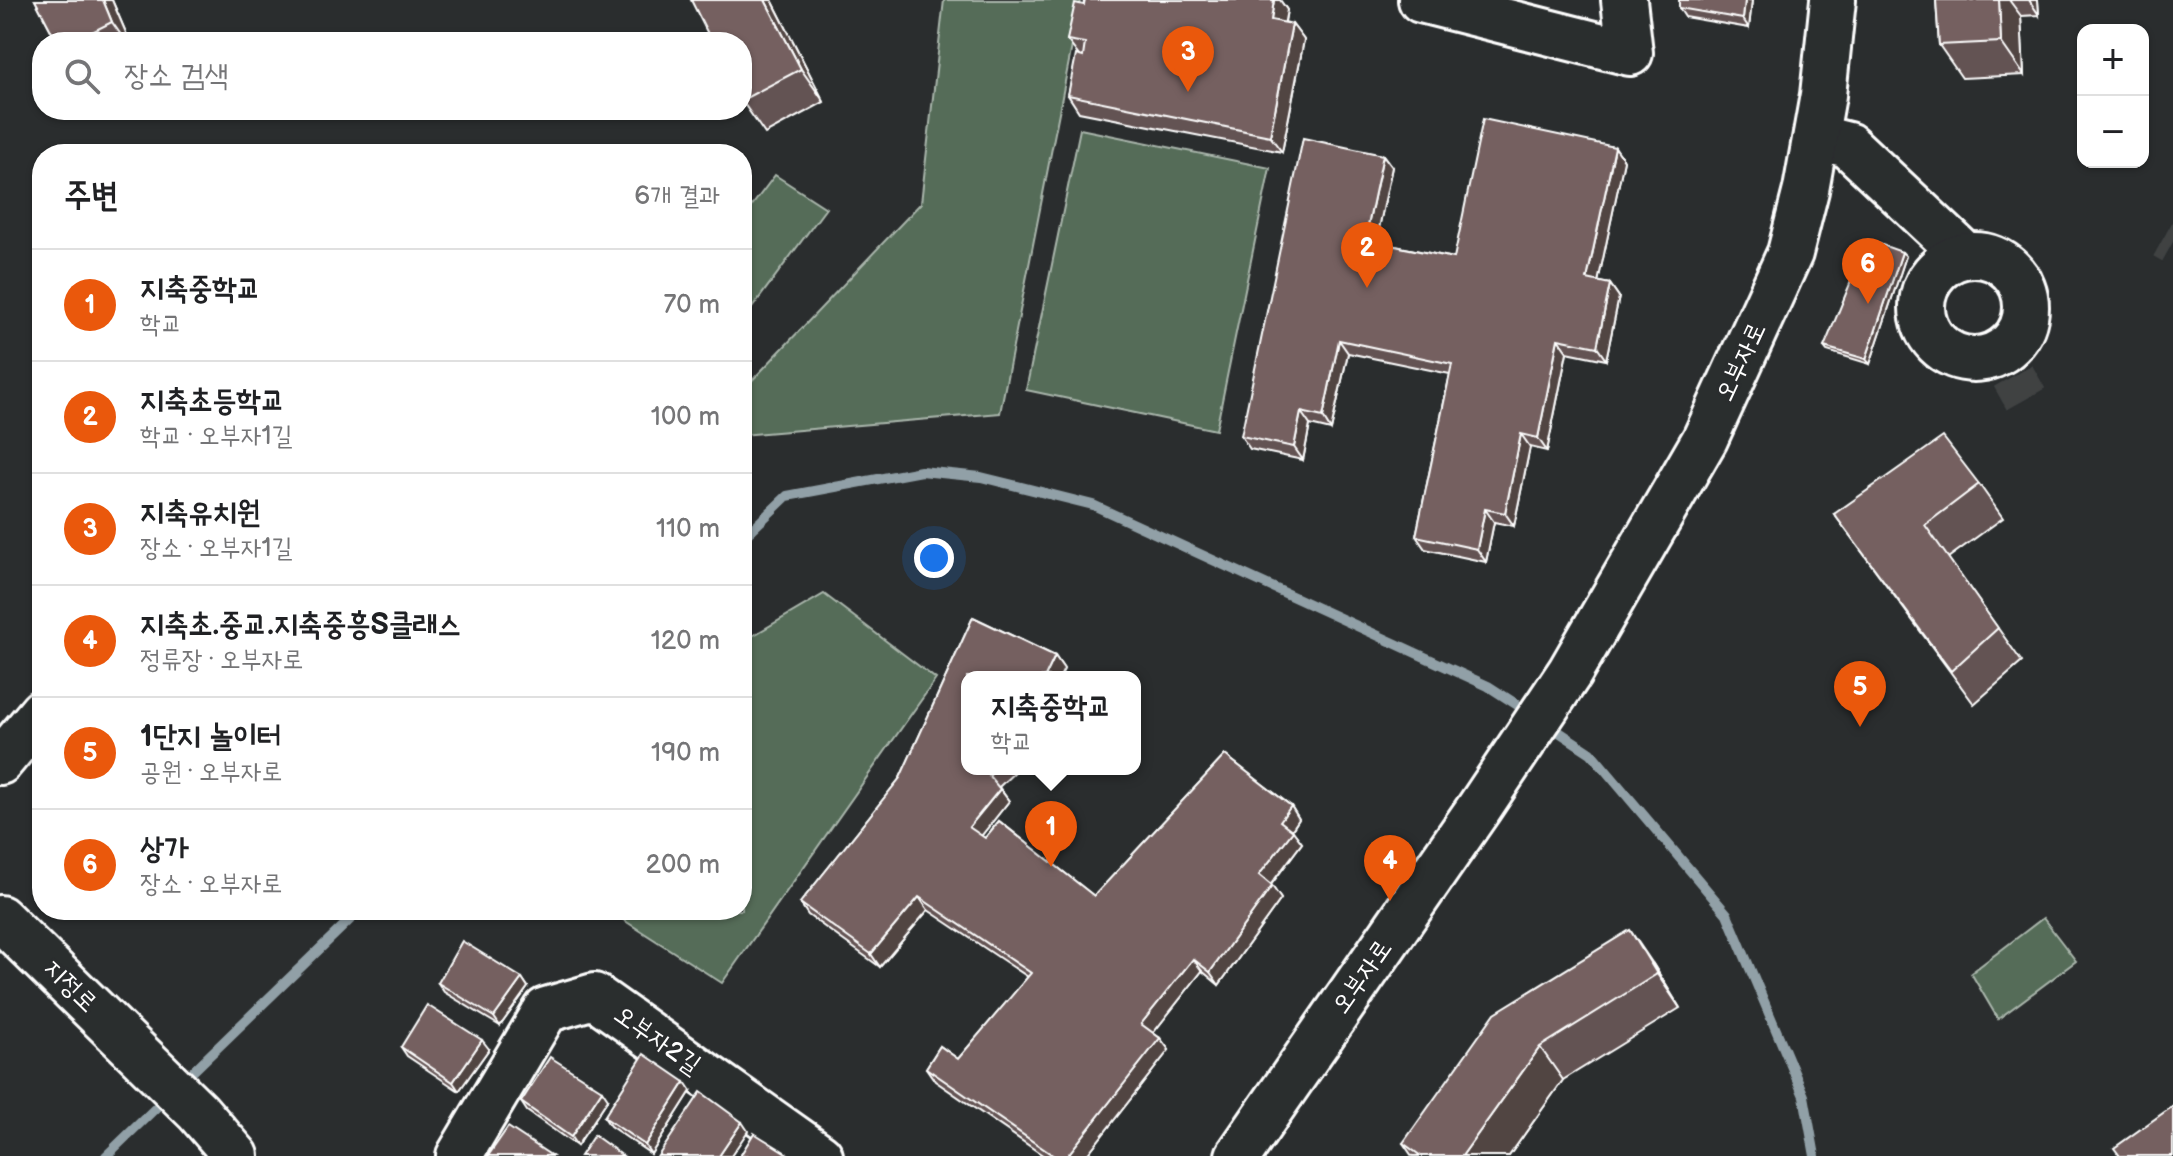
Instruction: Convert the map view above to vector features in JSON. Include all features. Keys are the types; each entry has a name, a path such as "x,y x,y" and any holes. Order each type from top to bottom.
{"main road":[{"path":"1421,0 1630,53 1624,0"},
{"name":"오부자로","path":"1238,1156 1570,672 1711,426 1790,253 1816,137 1833,0"},
{"path":"1816,137 1848,145 1965,255 1983,255 2001,261 2014,273 2024,289 2026,307 2023,325 2006,364 1951,354 1937,345 1927,331 1921,299 1926,283 1936,270 1950,260 1965,255"},
{"path":"0,762 32,724"},
{"name":"지정로","path":"0,918 198,1112 236,1156"},
{"name":"오부자2길","path":"459,1156 546,1010 594,996 820,1156"}],"green space":[{"path":"944,0 1081,0 1000,413 752,434 752,380 921,203"},
{"path":"1080,129 1270,168 1216,430 1026,390"},
{"path":"775,175 826,208 752,308 752,206"},
{"path":"824,594 936,679 722,983 624,920 752,920 752,636"},
{"path":"2043,918 2076,961 1998,1019 1971,973"}],"building":[{"path":"35,0 103,0 112,22 92,32 52,32"},
{"path":"691,0 765,0 801,69 752,95 752,32 707,32"},
{"path":"1085,0 1274,0 1271,20 1292,24 1270,136 1068,95 1076,55 1083,57 1085,43 1067,40 1075,3 1084,5"},
{"path":"1679,0 1745,0 1743,19 1679,8"},
{"path":"1936,0 1999,0 2001,42 1939,45"},
{"path":"1483,119 1615,147 1587,279 1610,284 1597,347 1558,339 1538,438 1521,434 1505,513 1485,509 1477,549 1416,536 1452,364 1339,340 1323,417 1301,412 1294,447 1241,436 1303,138 1383,155 1365,240 1454,258"},
{"path":"1868,240 1902,252 1866,359 1824,347"},
{"path":"1943,437 1979,484 1925,525 1998,628 1951,671 1834,514"},
{"path":"973,617 1055,656 1048,671 961,671 961,775 990,775 1000,789 969,827 985,838 999,821 1094,896 1225,755 1291,806 1280,821 1293,831 1259,875 1272,886 1210,972 1193,959 1141,1024 1160,1038 1067,1156 1054,1156 926,1068 940,1046 958,1059 1031,973 919,897 871,954 800,903 900,778"},
{"path":"1630,930 1657,974 1540,1047 1462,1156 1421,1156 1403,1143 1495,1013"},
{"path":"462,941 522,978 494,1017 438,983"},
{"path":"427,1005 482,1040 453,1082 401,1047"},
{"path":"644,1054 685,1082 645,1145 604,1117"},
{"path":"550,1057 602,1090 571,1137 521,1102"},
{"path":"701,1092 742,1122 719,1156 658,1156"},
{"path":"2173,1106 2173,1156 2120,1156 2114,1148"},
{"path":"508,1127 552,1156 488,1156"},
{"path":"754,1133 791,1156 740,1156"},
{"path":"594,1135 623,1156 580,1156"}],"waterway":[{"path":"752,529 787,496 921,471 981,477 1093,505 1488,686 1530,713"},
{"path":"1547,724 1591,753 1727,914 1804,1096 1815,1156"},
{"path":"183,1081 350,920"},
{"path":"106,1156 169,1095"}],"tunnel":[{"path":"2164,237 2173,242"},
{"path":"2013,376 2026,399"}],"place":[{"name":"지축유치원","path":"1188,92"},
{"name":"지축초등학교","path":"1367,288"},
{"name":"상가","path":"1868,304"},
{"name":"1단지 놀이터","path":"1860,727"},
{"name":"지축중학교","path":"1051,867"},
{"name":"지축초.중교.지축중흥S클래스","path":"1390,901"}]}
